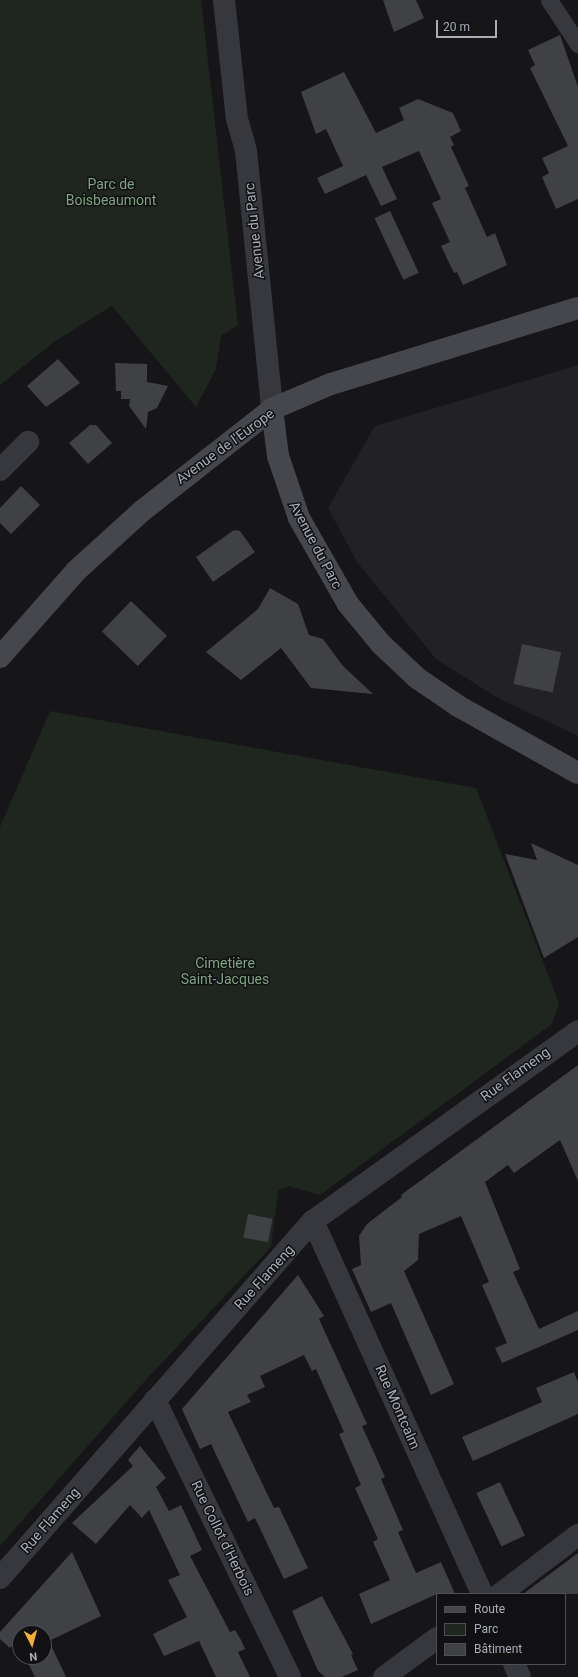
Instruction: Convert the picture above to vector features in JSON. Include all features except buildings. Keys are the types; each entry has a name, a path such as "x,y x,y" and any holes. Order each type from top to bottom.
{"main road":[{"name":"Avenue de l'Europe","path":"0,657 76,571 142,511 272,409 331,384 578,308"},
{"name":"Avenue du Parc","path":"272,409 278,456 299,518 348,604 376,638 417,678 458,706 578,773"}],"street":[{"name":"Avenue du Parc","path":"224,0 237,119 246,151 272,409"},
{"name":"Avenue du Parc","path":"238,0 252,118 246,151"},
{"path":"549,0 578,44"},
{"path":"0,470 28,442"},
{"name":"Rue Flameng","path":"0,1578 313,1221 578,1031"},
{"name":"Rue Montcalm","path":"313,1221 482,1593"},
{"name":"Rue Collot d'Herbois","path":"155,1400 290,1677"},
{"path":"501,1593 578,1536"},
{"path":"384,1677 436,1639"},
{"path":"514,1665 520,1677"}],"shaded area":[{"path":"578,365 578,736 498,698 436,659 357,562 328,508 375,426"}],"green space":[{"name":"Parc de Boisbeaumont","path":"0,0 201,0 238,325 221,336 216,369 196,407 112,306 54,342 0,385"},
{"name":"Cimetière Saint-Jacques","path":"50,711 476,788 559,1003 552,1024 320,1195 289,1186 278,1191 271,1247 143,1383 0,1546 0,827"}]}
